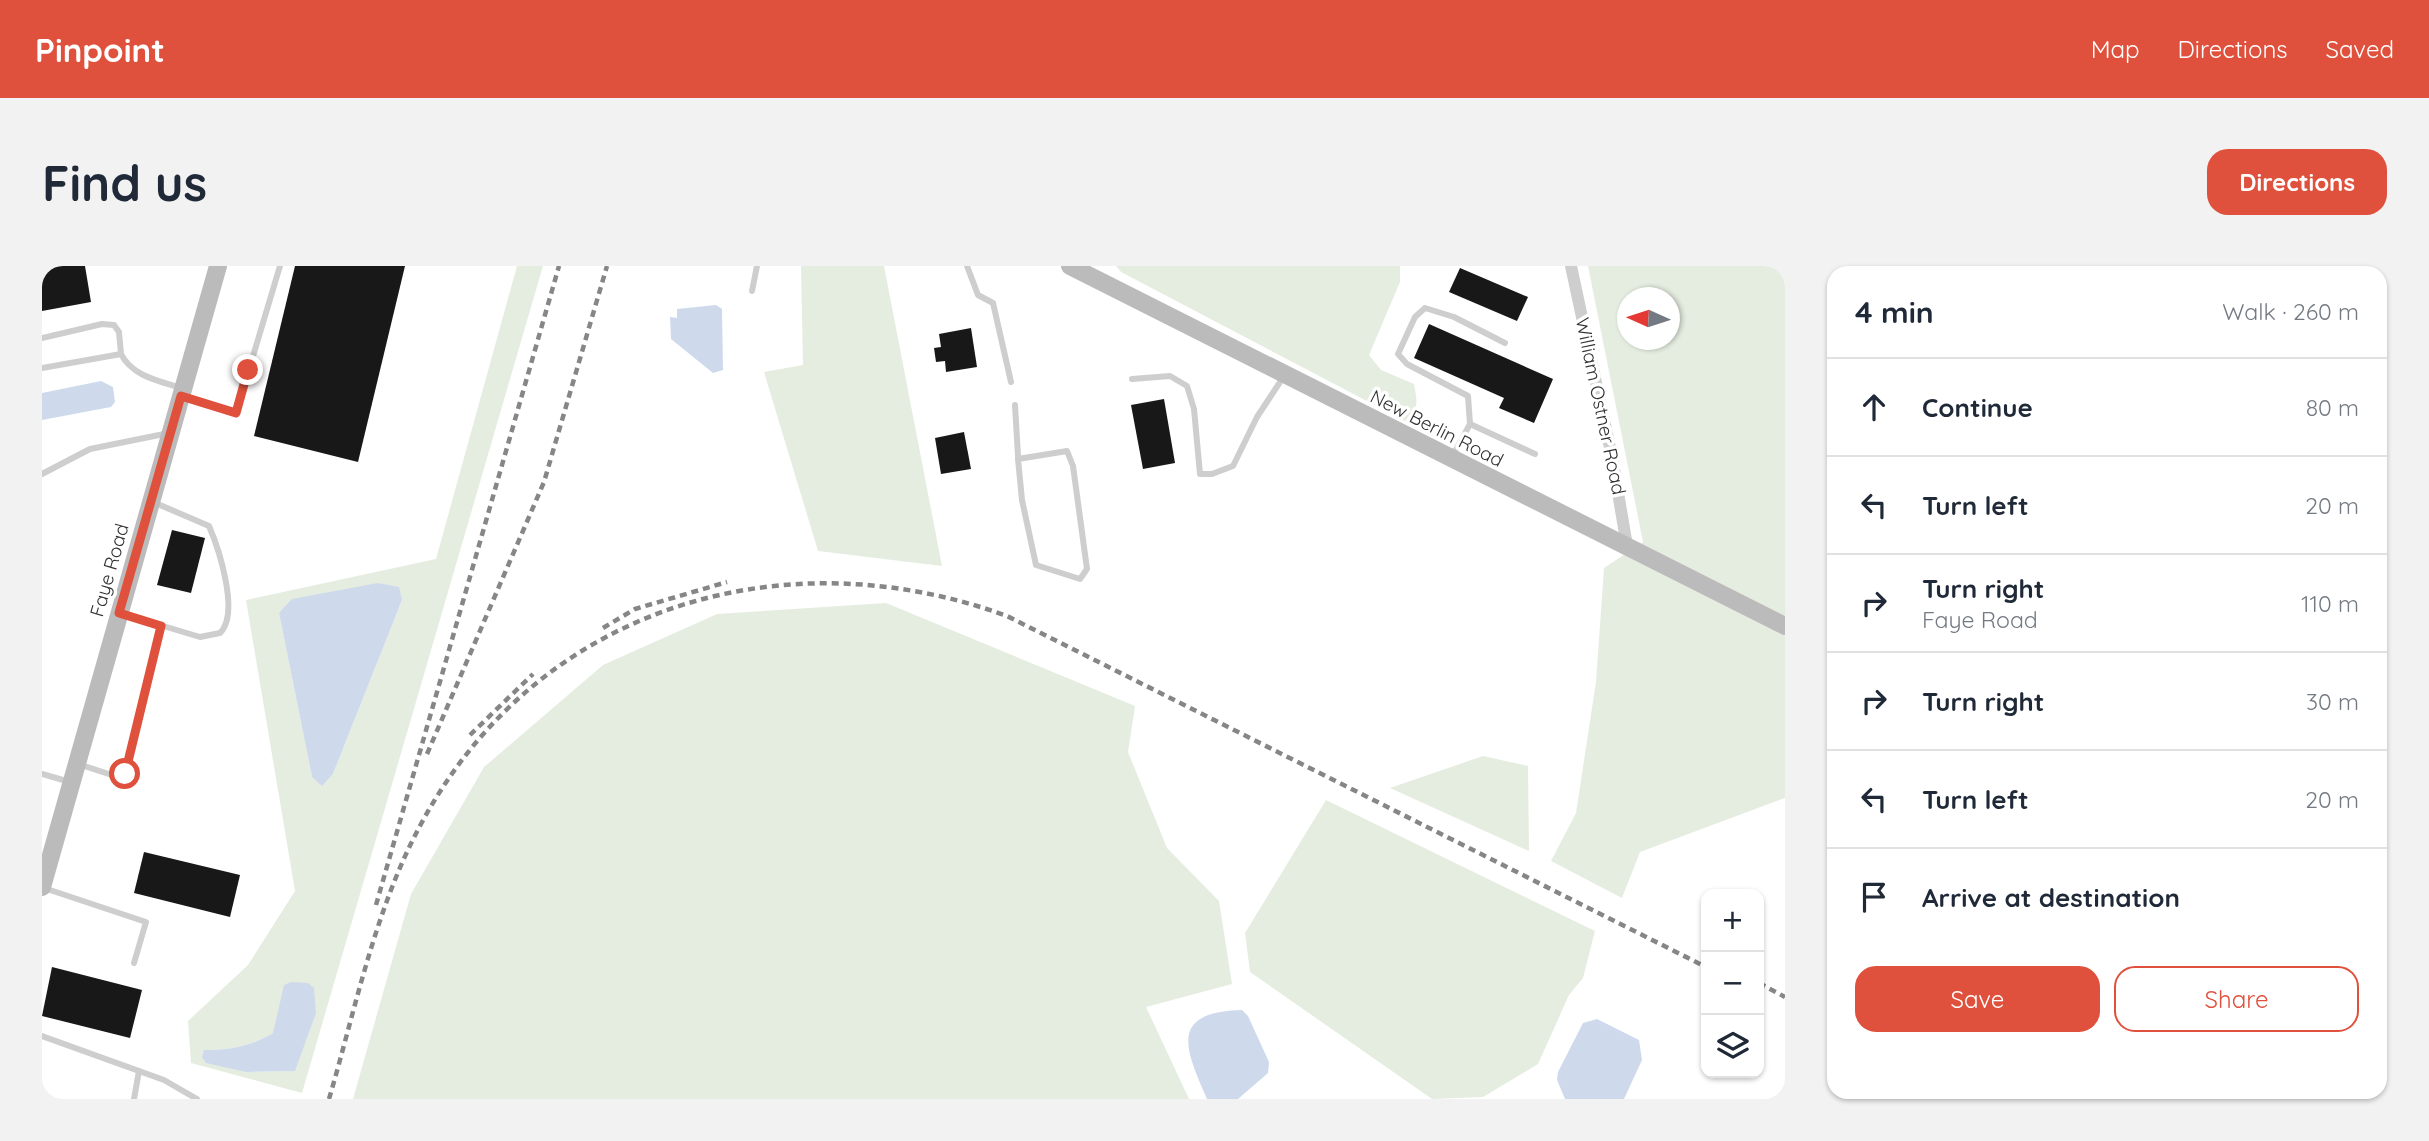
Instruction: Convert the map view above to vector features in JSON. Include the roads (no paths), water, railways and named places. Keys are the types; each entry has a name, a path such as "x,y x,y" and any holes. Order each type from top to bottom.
{"street":[{"name":"Faye Road","path":"42,887 218,266"},
{"name":"New Berlin Road","path":"1070,266 1785,626"},
{"name":"William Ostner Road","path":"1571,266 1612,457 1627,546"}],"lane":[{"path":"42,338 102,324 114,326 119,332 121,354 126,365 146,377 236,413 280,266"},
{"path":"752,291 757,266"},
{"path":"967,266 978,295 993,303 1011,382"},
{"path":"1451,459 1470,424 1468,397 1407,364 1398,354 1415,317 1425,308 1454,317 1505,343"},
{"path":"42,368 121,354"},
{"path":"1132,379 1170,376 1187,386 1194,408 1199,474 1212,474 1233,466 1257,417 1285,375"},
{"path":"1015,405 1018,459 1022,500 1036,565 1080,579 1087,569 1073,466 1067,451 1018,459"},
{"path":"1470,424 1535,454"},
{"path":"42,474 90,449 170,433"},
{"path":"119,613 200,637 212,636 224,629 228,622 229,599 209,526 151,501"},
{"path":"77,764 118,777 125,774 161,626"},
{"path":"42,774 71,783"},
{"path":"42,887 146,922 134,963"},
{"path":"42,1036 164,1080 197,1099"},
{"path":"134,1099 139,1071"}],"water":[{"path":"716,305 722,309 723,370 713,373 671,339 670,317 677,318 677,309"},
{"path":"101,381 113,387 115,402 111,407 42,420 42,393"},
{"path":"378,583 399,587 402,600 333,774 322,786 312,777 279,613 292,599"},
{"path":"291,982 308,983 314,988 316,1013 295,1071 246,1072 206,1063 202,1057 204,1050 240,1046 273,1033 284,985"},
{"path":"1242,1010 1248,1016 1269,1062 1268,1073 1238,1099 1207,1099 1189,1050 1188,1037 1192,1026 1202,1018 1218,1012"},
{"path":"1597,1019 1639,1040 1642,1060 1624,1099 1565,1099 1557,1080 1558,1072 1583,1023"}],"railway":[{"path":"376,905 559,266"},
{"path":"427,754 544,482 607,266"},
{"path":"603,628 635,609 727,582"},
{"path":"329,1099 368,959 391,890 421,824 470,749 530,688 598,641 674,608 754,589 837,583 922,592 1007,616 1701,964"},
{"path":"470,735 533,674"},
{"path":"1764,986 1785,997"}]}
